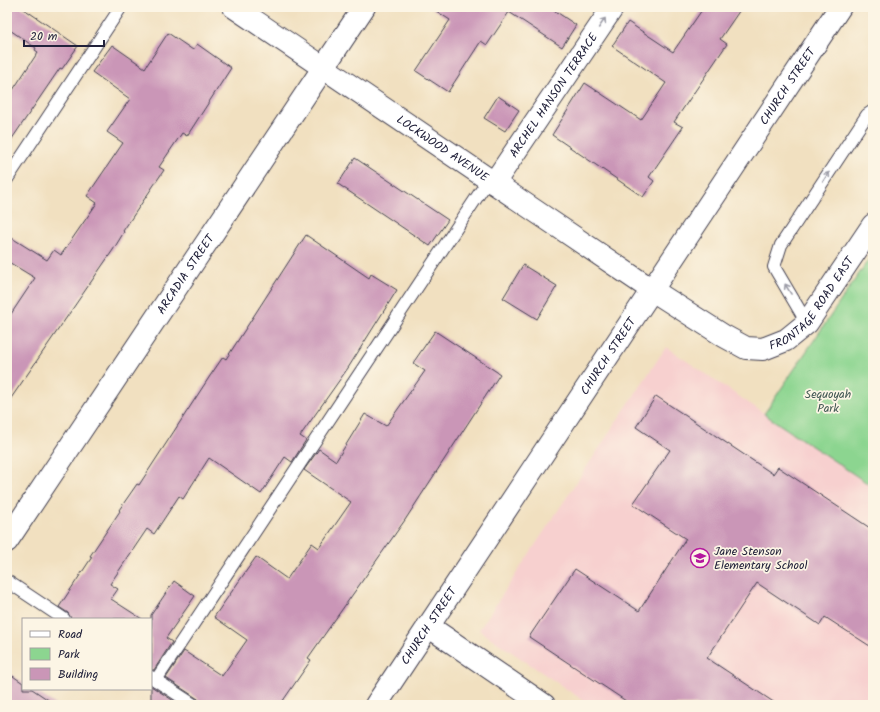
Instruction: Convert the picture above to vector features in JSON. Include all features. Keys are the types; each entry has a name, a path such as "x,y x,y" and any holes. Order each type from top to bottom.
{"street":[{"name":"LOCKWOOD AVENUE","path":"234,7 652,290"},
{"name":"ARCADIA STREET","path":"7,541 364,7"},
{"name":"ARCHEL HANSON TERRACE","path":"492,181 613,7"},
{"name":"CHURCH STREET","path":"376,705 840,7"},
{"name":"FRONTAGE ROAD EAST","path":"652,290 724,336 746,348 763,349 786,340 808,323 873,225"},
{"path":"428,626 544,705"}],"lane":[{"path":"7,179 121,7"},
{"path":"808,323 774,267 781,245 867,115 873,111"},
{"path":"194,705 154,678 492,181"},
{"path":"7,581 62,618"}],"shaded area":[{"name":"Jane Stenson Elementary School","path":"666,347 873,487 873,705 590,705 479,630"}],"green space":[{"name":"Sequoyah Park","path":"873,253 873,487 764,414"}],"building":[{"path":"7,7 21,7 78,46 62,69 60,68 7,146 7,99 38,52 35,50 36,48 7,28"},
{"path":"430,7 549,7 576,25 562,47 509,12 487,45 481,41 448,92 416,71 450,20"},
{"path":"704,7 742,7 720,39 727,44 674,122 683,127 649,177 654,181 643,197 552,135 585,83 641,120 666,83 612,46 628,22 673,52"},
{"path":"168,33 193,50 197,44 231,68 187,136 182,133 159,167 164,170 123,231 124,232 113,250 7,404 7,320 35,278 7,261 7,235 47,260 54,250 61,255 97,203 87,196 123,143 107,132 130,99 92,72 112,45 145,68"},
{"path":"498,96 519,110 505,131 484,118"},
{"path":"355,158 448,220 430,246 338,184"},
{"path":"306,235 369,278 371,274 397,290 348,368 300,436 306,440 292,462 285,457 261,494 209,458 183,499 179,496 154,534 147,529 110,584 118,589 111,599 140,618 70,618 68,613 59,607 92,557 90,556 120,511 119,510 137,484 139,485 223,357 226,359"},
{"path":"523,265 557,286 537,319 503,298"},
{"path":"435,331 500,374 405,520 308,658 311,660 280,705 201,705 198,699 166,678 184,651 222,676 247,640 214,617 256,557 287,579 312,543 319,548 351,502 304,470 319,449 336,461 365,414 386,426 425,371 413,363"},
{"path":"656,396 773,474 778,467 873,530 873,648 825,617 820,625 757,583 707,658 778,705 632,705 529,637 575,569 639,611 686,539 633,504 670,450 636,427"},
{"path":"174,581 195,596 166,638 172,642 154,670 152,670 151,615"},
{"path":"7,672 22,682 22,690 34,690 56,705 7,705"},
{"path":"152,687 180,705 151,705"}],"place":[{"name":"Jane Stenson Elementary School","path":"700,558"}]}
